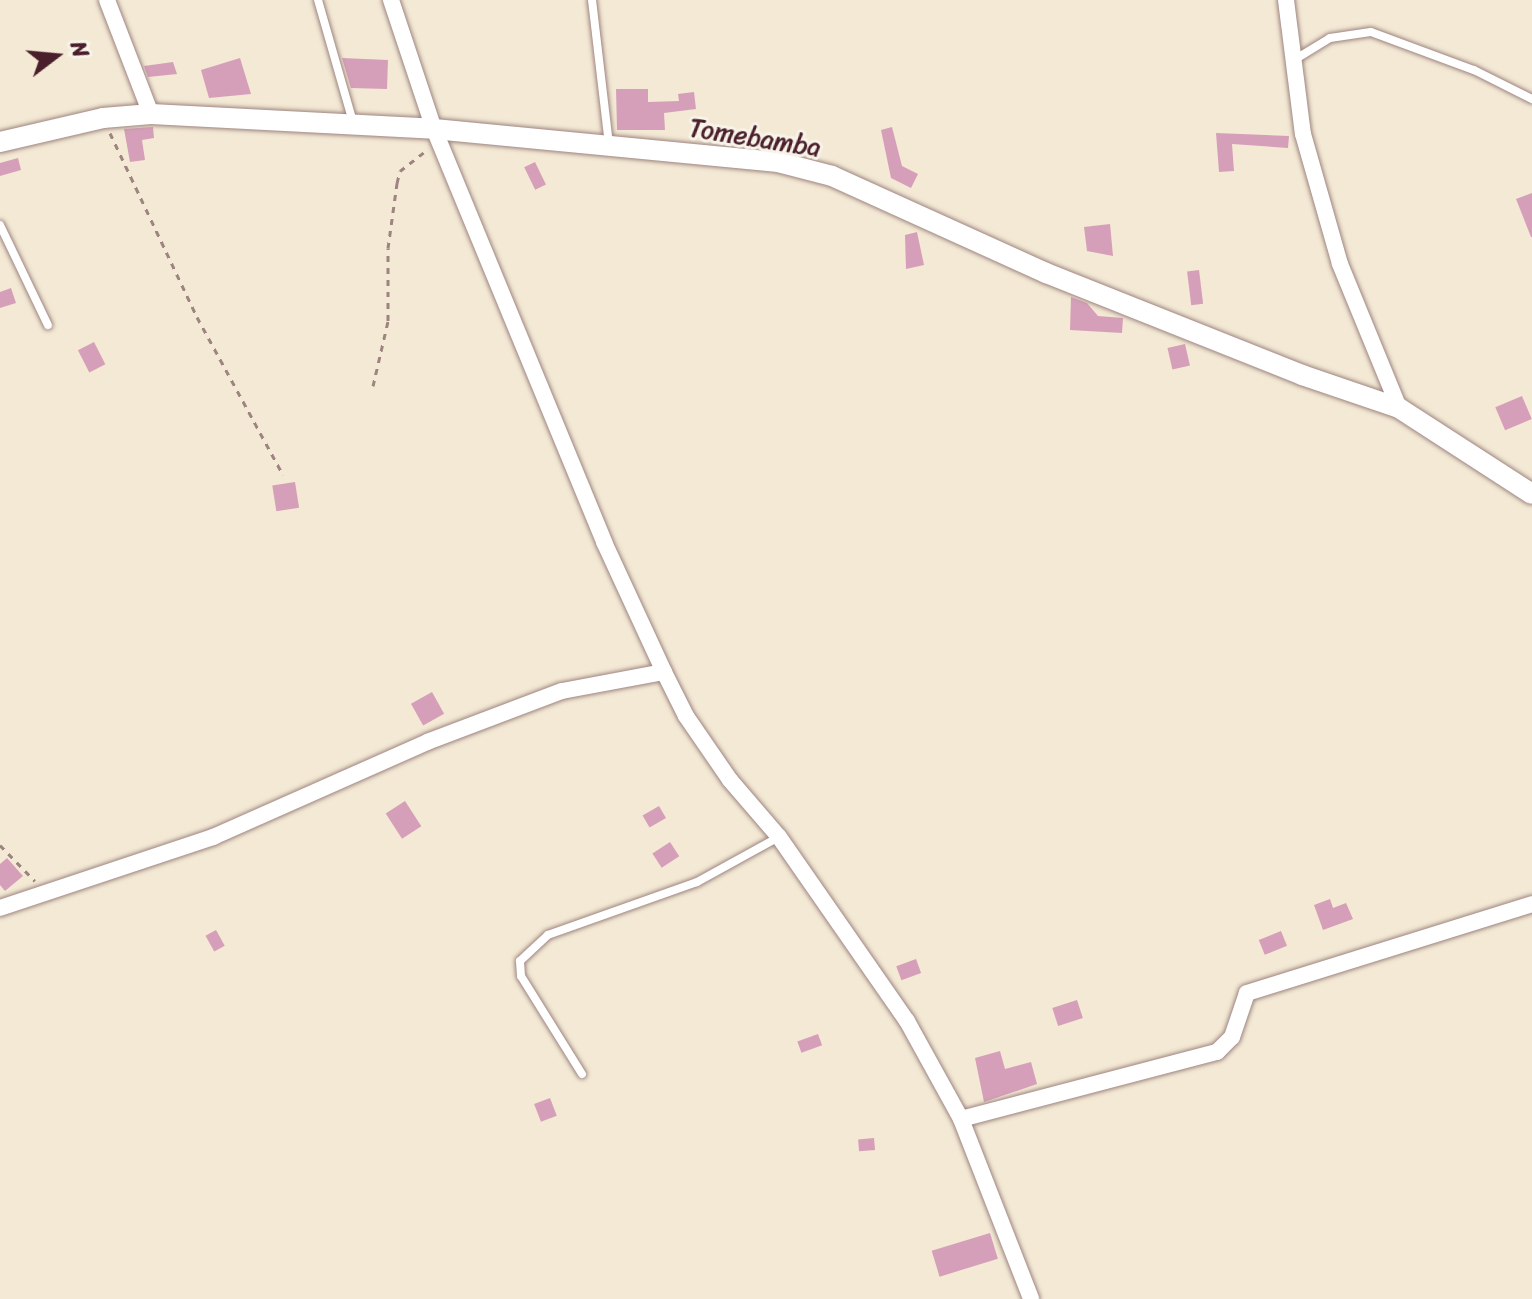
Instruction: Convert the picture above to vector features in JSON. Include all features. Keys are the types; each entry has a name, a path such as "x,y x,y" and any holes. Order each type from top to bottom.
{"street":[{"path":"107,0 151,114"},
{"path":"391,0 438,138 604,542 664,672 686,716 730,780 779,837 907,1021 961,1119 1031,1299"},
{"path":"1286,0 1290,62 1303,134 1340,264 1399,408"},
{"name":"Tomebamba","path":"0,142 103,118 151,114 354,124 438,138 609,145 778,162 832,176 1046,273 1399,408 1532,494"},
{"path":"0,908 213,837 427,742 562,691 664,672"},
{"path":"961,1119 1217,1052 1232,1037 1247,993 1532,904"}],"lane":[{"path":"318,0 354,124"},
{"path":"592,0 609,145"},
{"path":"1290,62 1330,38 1371,32 1474,70 1532,99"},
{"path":"0,225 48,325"},
{"path":"582,1074 521,976 520,961 548,935 697,882 779,837"}],"path":[{"path":"103,118 197,317 283,475"},
{"path":"373,386 388,321 388,248 400,171 438,138"},
{"path":"0,845 46,893"}],"building":[{"path":"240,58 251,94 209,98 201,70"},
{"path":"342,58 388,60 387,89 351,88"},
{"path":"173,62 177,74 148,77 144,66"},
{"path":"616,89 648,89 648,102 679,101 678,94 694,92 696,109 664,113 665,130 617,130"},
{"path":"153,127 154,138 142,140 145,160 130,162 124,129"},
{"path":"892,127 902,166 918,174 911,188 891,178 881,130"},
{"path":"1216,133 1289,136 1288,148 1232,144 1234,171 1219,172"},
{"path":"18,158 21,170 0,176 0,163"},
{"path":"535,162 546,184 535,190 524,167"},
{"path":"1532,193 1532,237 1531,237 1516,199"},
{"path":"1110,224 1113,256 1087,251 1084,227"},
{"path":"917,232 924,265 906,269 905,235"},
{"path":"1199,270 1203,304 1191,305 1187,271"},
{"path":"11,288 16,303 0,308 0,292"},
{"path":"1071,297 1087,303 1098,316 1123,318 1122,333 1070,330"},
{"path":"94,342 105,364 89,372 78,350"},
{"path":"1185,344 1190,365 1172,369 1167,348"},
{"path":"1522,396 1532,419 1505,430 1495,407"},
{"path":"295,482 299,508 276,511 272,486"},
{"path":"432,692 444,714 423,726 411,704"},
{"path":"405,801 421,826 402,839 386,814"},
{"path":"659,806 666,818 650,828 643,816"},
{"path":"670,842 679,856 662,868 652,853"},
{"path":"7,858 23,876 5,891 0,885 0,864"},
{"path":"1330,899 1333,908 1346,903 1353,919 1323,930 1314,905"},
{"path":"216,930 225,946 214,952 206,936"},
{"path":"1281,931 1287,946 1265,955 1259,940"},
{"path":"916,959 921,973 901,980 896,966"},
{"path":"1077,1000 1083,1018 1058,1026 1052,1008"},
{"path":"818,1034 822,1045 801,1053 797,1042"},
{"path":"1000,1051 1005,1069 1031,1062 1037,1084 984,1102 975,1058"},
{"path":"550,1098 557,1116 541,1122 534,1104"},
{"path":"874,1138 875,1150 859,1151 858,1139"},
{"path":"990,1233 998,1259 940,1277 932,1251"}]}
